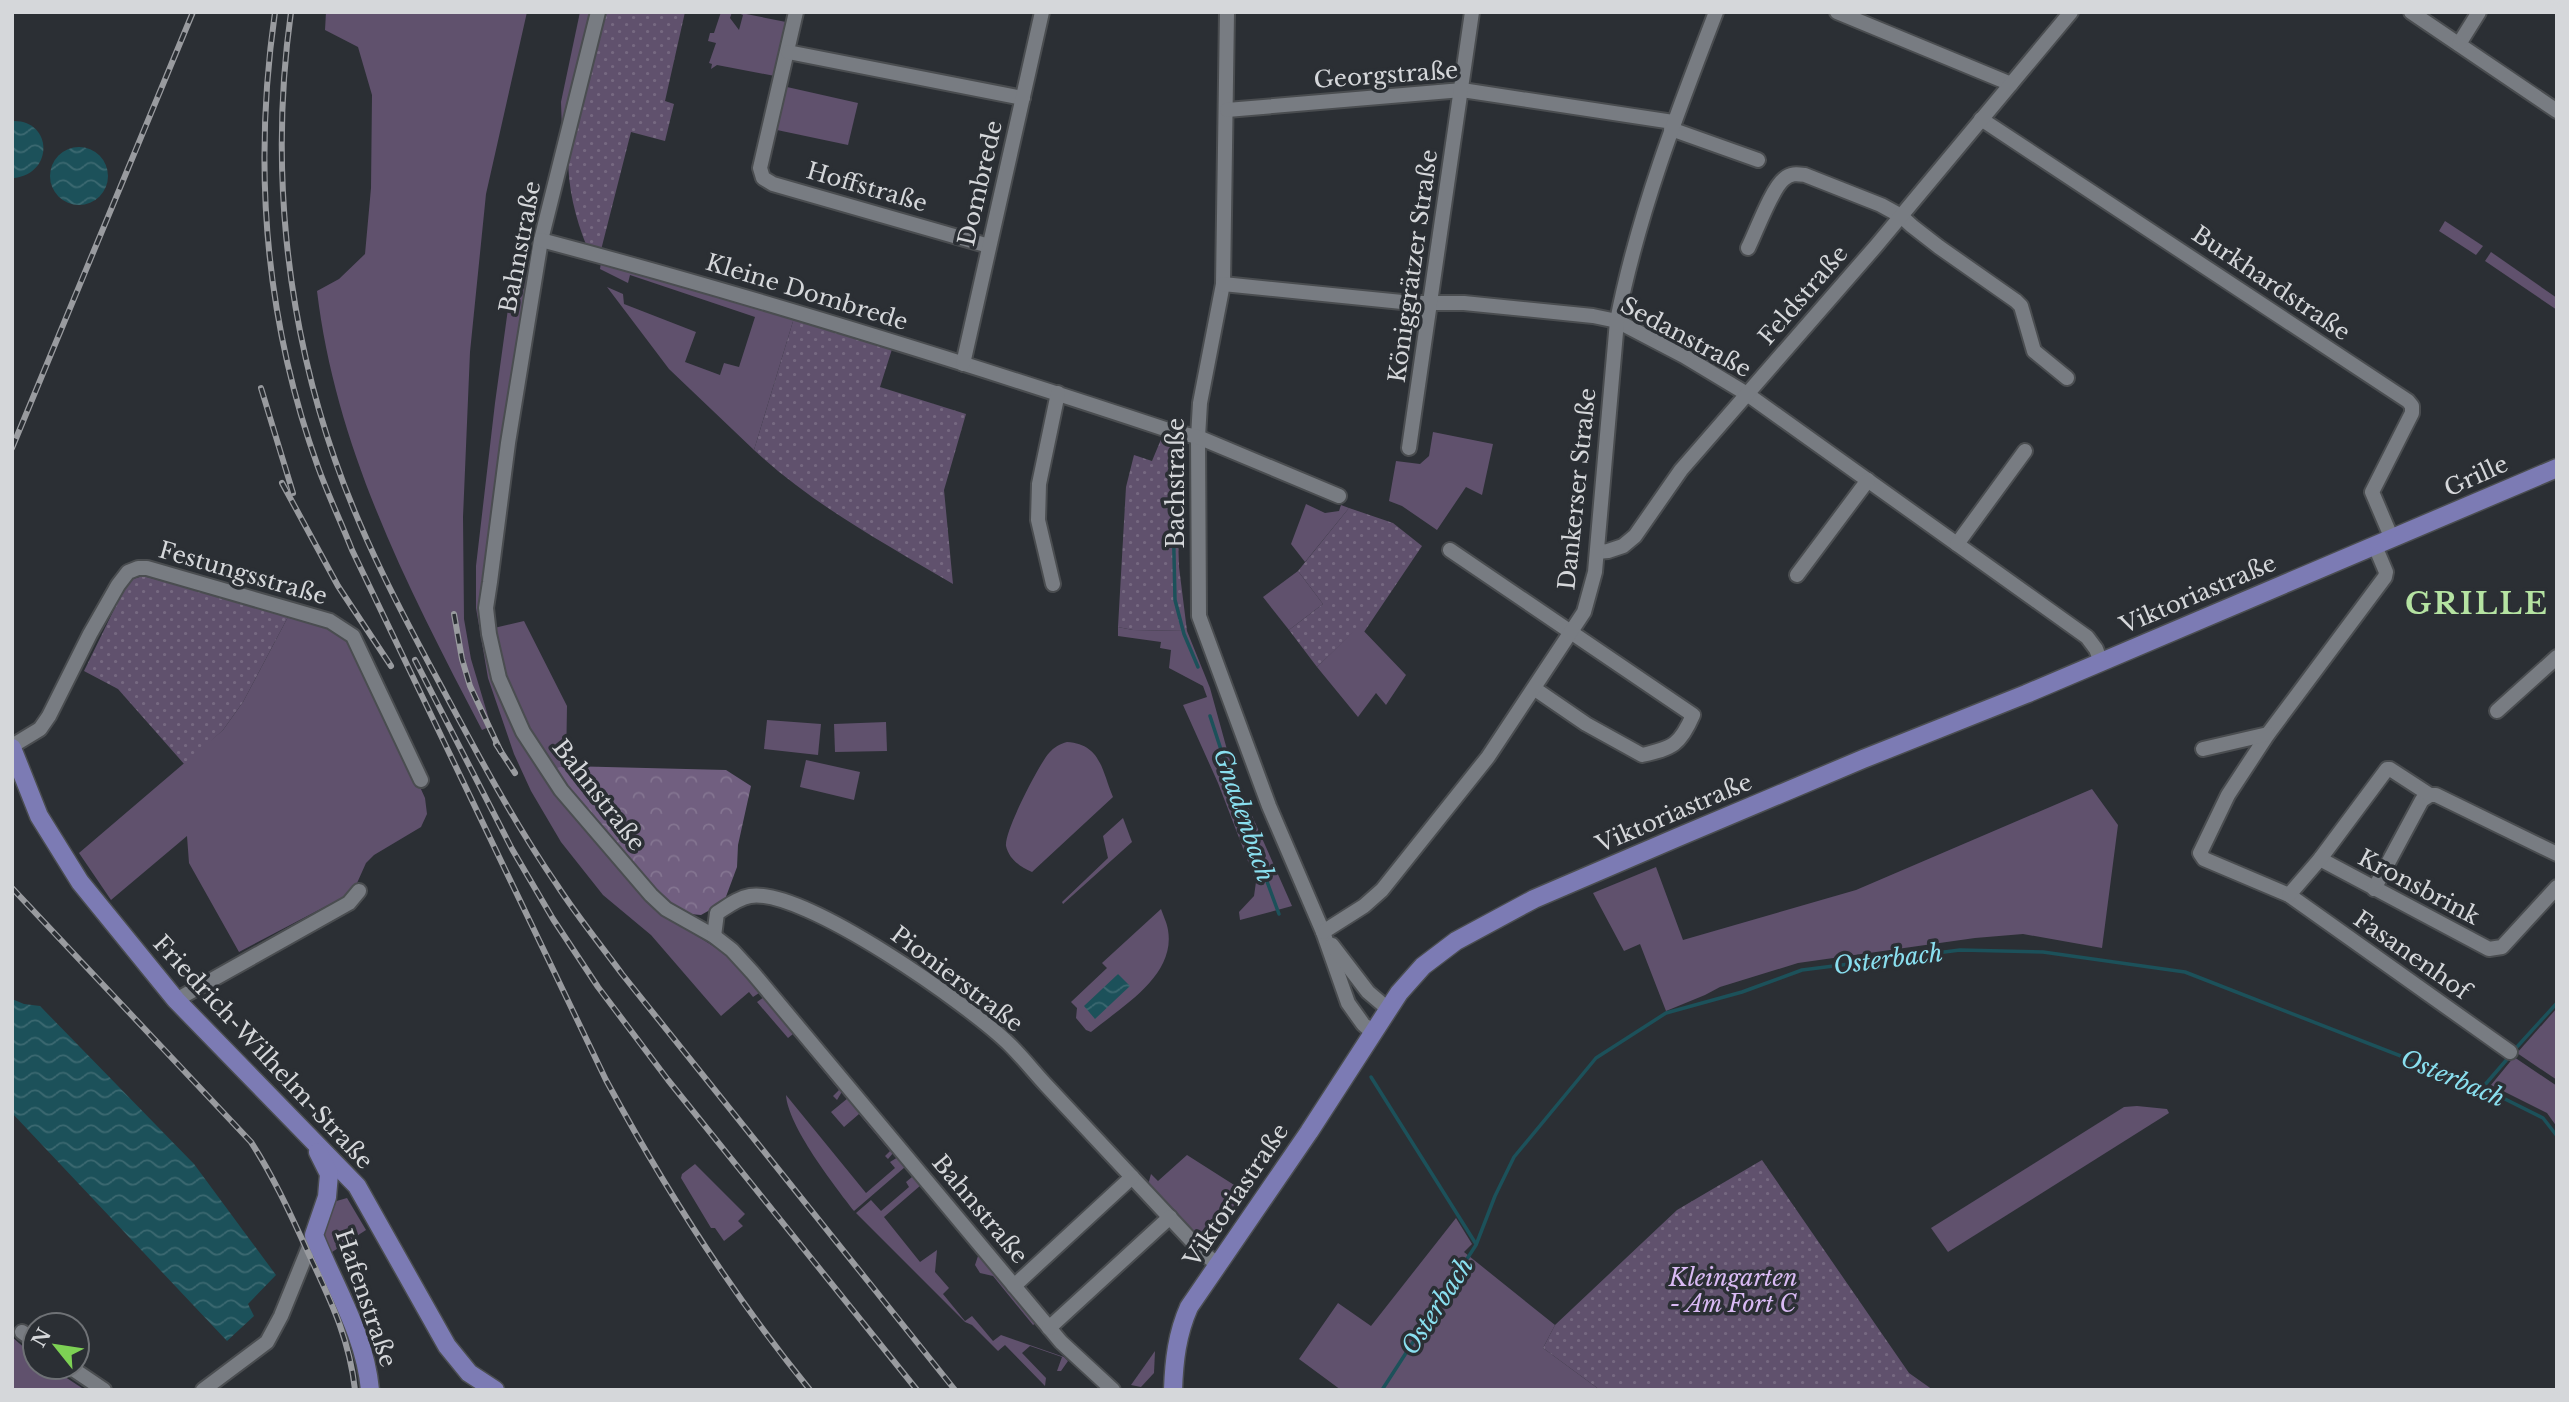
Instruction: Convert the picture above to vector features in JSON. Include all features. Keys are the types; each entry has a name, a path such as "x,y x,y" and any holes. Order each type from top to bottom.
{"main road":[{"name":"Grille","path":"2415,530 2557,468"},
{"name":"Viktoriastraße","path":"1173,1390 1175,1350 1189,1307 1388,1009 1408,982 1440,950 1534,899 2415,530"},
{"name":"Friedrich-Wilhelm-Straße","path":"12,747 39,817"},
{"name":"Friedrich-Wilhelm-Straße","path":"12,781 39,817 80,882 176,1000 357,1186 447,1346 469,1373 495,1390"},
{"name":"Hafenstraße","path":"314,1143 329,1174 327,1197 314,1235 368,1363 370,1390"},
{"path":"327,1197 342,1188 362,1198"}],"street":[{"name":"Bahnstraße","path":"598,12 541,240 508,443 486,608 499,678 523,732 561,790 651,895 666,909 714,936 732,950 1049,1328 1113,1390"},
{"path":"796,12 788,52 1023,98"},
{"name":"Dombrede","path":"963,364 1042,12"},
{"name":"Bachstraße","path":"1227,12 1223,284 1200,403 1198,437 1199,616 1269,806 1323,932 1348,1003 1373,1033"},
{"name":"Königgrätzer Straße","path":"1409,448 1472,12"},
{"name":"Dankerser Straße","path":"1323,932 1364,906 1382,890 1488,757 1584,612 1597,552 1617,321 1635,242 1672,125 1716,12"},
{"path":"1837,12 2011,84"},
{"name":"Feldstraße","path":"1597,552 1623,546 1635,536 1665,490 1901,216 2071,12"},
{"path":"2411,12 2557,111"},
{"path":"2459,44 2479,12"},
{"name":"Hoffstraße","path":"788,52 760,168 763,178 773,184 989,246"},
{"name":"Georgstraße","path":"1227,110 1462,90 1672,125 1758,160"},
{"name":"Burkhardstraße","path":"1981,119 2408,401 2412,406 2412,413 2372,492 2392,539"},
{"path":"1748,248 1776,189 1783,179 1793,174 1805,175 1881,205 1901,216 1930,240 2016,300 2021,306 2034,351 2067,378"},
{"name":"Kleine Dombrede","path":"541,240 669,274 1058,393 1171,431 1198,437 1339,496"},
{"name":"Sedanstraße","path":"1223,284 1430,304 1464,303 1593,316 1617,321 1684,356 1747,394 2087,637 2101,662"},
{"path":"1053,584 1038,520 1040,484 1058,393"},
{"path":"1957,544 2025,451"},
{"path":"1797,575 1868,480"},
{"path":"2203,749 2268,734 2385,578 2386,572 2375,547"},
{"path":"1450,550 1693,715 1684,736 1666,749 1642,755 1597,730 1535,689"},
{"name":"Festungsstraße","path":"12,747 40,729 49,716 118,585 128,572 147,568 330,621 353,636 421,780"},
{"path":"2497,711 2557,657"},
{"name":"Fasanenhof","path":"2268,734 2228,794 2200,853 2204,859 2289,895 2510,1052"},
{"path":"2289,895 2320,859 2383,771 2390,769 2430,795"},
{"path":"2374,889 2422,800 2430,795 2437,795 2557,854"},
{"name":"Kronsbrink","path":"2320,859 2489,949 2502,947 2557,887"},
{"path":"176,1000 349,903 359,891"},
{"name":"Pionierstraße","path":"689,922 717,912 736,901 751,896 764,896 826,918 864,939 957,1003 1010,1045 1202,1252 1218,1265"},
{"path":"714,936 717,912"},
{"name":"Bachstraße","path":"1323,932 1368,992 1388,1009"},
{"path":"1014,1286 1132,1177"},
{"path":"1049,1328 1170,1217"},
{"path":"203,1390 267,1342 314,1235"}],"green space":[{"path":"326,12 527,12 486,194 470,352 463,517 464,619 471,659 491,726 482,730 428,625 379,518 358,463 327,350 317,291 339,279 365,254 371,188 372,95 358,47 325,30"},
{"path":"580,12 592,12 562,133 561,102"},
{"path":"602,12 685,12 665,101 674,104 665,141 631,132 601,250 587,247 583,236 571,191 568,156"},
{"path":"721,12 732,12 730,18 739,30 743,15 736,12 786,22 775,76 717,65 711,69 712,64 709,63 716,43 708,41 710,33 714,33"},
{"path":"787,87 858,103 848,145 777,130"},
{"path":"2445,221 2483,246 2476,255 2439,231"},
{"path":"520,246 535,250 482,598 494,628 524,621 567,706 566,766 553,768 564,802 659,912 729,956 759,988 759,993 753,997 749,992 721,1016 651,935 603,895 561,842 531,791 514,754 488,678 476,608 476,566 495,403 511,287"},
{"path":"2491,252 2557,298 2557,310 2485,261"},
{"path":"601,262 794,318 754,450 669,369 607,287 623,294 624,304 696,332 685,362 720,375 724,363 739,367 755,317 630,275 628,283 600,269"},
{"path":"794,318 893,346 880,387 966,414 944,490 953,584 825,506 754,450"},
{"path":"1433,432 1493,444 1482,495 1466,487 1437,530 1402,506 1389,501 1396,461 1420,464 1429,456"},
{"path":"1162,437 1175,442 1179,567 1187,631 1133,630 1118,627 1126,487 1134,455 1152,461"},
{"path":"1306,504 1325,513 1339,511 1341,505 1349,508 1305,562 1291,544"},
{"path":"1349,508 1393,523 1422,546 1364,632 1359,627 1317,667 1289,630 1323,604 1298,571"},
{"path":"1298,571 1323,604 1289,630 1263,597"},
{"path":"143,576 289,615 243,702 223,730 185,765 118,689 84,671 125,587 133,579"},
{"path":"289,615 328,625 356,646 425,798 427,814 421,827 374,855 366,863 353,892 239,952 189,863 187,836 111,900 79,853 223,730 243,702"},
{"path":"1359,626 1406,675 1386,705 1376,693 1358,717 1317,667"},
{"path":"1118,627 1133,630 1187,631 1210,688 1234,775 1292,906 1240,920 1239,912 1254,896 1256,882 1218,783 1183,705 1207,697 1203,686 1169,668 1171,650 1160,648 1161,642 1118,636"},
{"path":"767,720 821,724 818,755 764,749"},
{"path":"886,722 887,751 835,752 834,724"},
{"path":"1067,742 1078,744 1094,753 1113,797 1032,872 1012,859 1007,851 1007,838 1023,798 1044,760 1053,749"},
{"path":"806,760 860,772 854,800 800,787"},
{"path":"566,766 726,770 751,786 738,845 737,867 724,902 701,915 690,914 663,899 567,790 553,768"},
{"path":"2092,789 2118,825 2102,948 2023,934 1975,938 1798,963 1720,987 1666,1011 1640,944 1624,951 1593,893 1656,867 1683,940 1856,890"},
{"path":"1123,818 1132,842 1063,904 1062,902 1108,858 1103,836"},
{"path":"1161,909 1167,927 1168,947 1164,962 1144,989 1131,1001 1091,1032 1086,1030 1076,1018 1077,1008 1071,1002 1107,968 1102,963"},
{"path":"764,997 843,1090 837,1100 833,1096 839,1090 793,1034 788,1038 757,1002"},
{"path":"2557,1008 2557,1080 2517,1053"},
{"path":"2514,1057 2557,1086 2557,1127 2547,1113 2491,1085"},
{"path":"786,1095 866,1193 895,1168 890,1162 898,1157 905,1163 905,1167 854,1211 803,1138"},
{"path":"848,1098 894,1152 888,1159 885,1156 890,1151 859,1114 844,1127 831,1112"},
{"path":"2124,1107 2167,1109 2169,1113 1948,1252 1931,1228"},
{"path":"1187,1155 1242,1190 1232,1214 1209,1248 1148,1185 1151,1174 1158,1181"},
{"name":"Kleingarten - Am Fort C","path":"1762,1160 1909,1373 1933,1390 1600,1390 1543,1348 1555,1325 1677,1210"},
{"path":"695,1164 745,1214 738,1221 743,1226 724,1241 715,1228 711,1228 681,1178 682,1174"},
{"path":"912,1177 921,1185 884,1217 920,1262 937,1250 935,1272 949,1288 943,1294 965,1321 972,1316 993,1341 1001,1335 1064,1357 1068,1361 1061,1371 1057,1371 1062,1357 1030,1346 1022,1353 1046,1378 1045,1386 1005,1345 998,1351 972,1325 965,1322 856,1213 871,1200 881,1211 909,1187 906,1182"},
{"path":"347,1198 366,1230 329,1254 322,1235 333,1202"},
{"path":"1456,1218 1472,1244 1464,1252 1555,1325 1543,1348 1600,1390 1341,1390 1299,1359 1338,1303 1371,1326"},
{"path":"978,1256 983,1258 1038,1322 1033,1325 993,1276 980,1273 975,1265"},
{"path":"12,1337 21,1345 21,1381 71,1381 85,1390 12,1390"},
{"path":"1155,1351 1154,1373 1141,1387 1131,1385"}],"water":[{"path":"12,121 35,128 43,147 37,167 14,178"},
{"path":"79,147 90,149 103,160 108,176 106,187 95,200 79,205 68,203 55,192 50,176 52,165 63,152"},
{"path":"1118,974 1130,986 1095,1019 1084,1006"},
{"path":"12,999 40,1006 194,1164 276,1275 248,1304 254,1316 227,1341 12,1113"}],"waterway":[{"name":"Gnadenbach","path":"1173,510 1175,600 1184,634 1198,667"},
{"name":"Gnadenbach","path":"1210,716 1279,914"},
{"name":"Osterbach","path":"1382,1390 1476,1245 1514,1157 1596,1058 1666,1013 1742,992 1802,970 1960,950 2043,952 2185,972 2483,1088 2543,1118 2557,1136"},
{"path":"2516,1048 2557,1003"},
{"path":"2483,1087 2509,1057"},
{"name":"Gnadenbach","path":"1371,1077 1476,1244"}],"railway":[{"path":"12,448 193,12"},
{"path":"275,12 265,127 268,242 286,356 300,412 322,477 352,550 606,1080 700,1240 753,1316 810,1390"},
{"path":"291,12 282,125 286,239 294,295 304,351 335,460 357,518 383,574 496,786 572,908 955,1390"},
{"path":"261,388 293,493"},
{"path":"282,483 338,586 391,666"},
{"path":"454,614 470,686 501,752"},
{"path":"415,660 512,849 553,919 598,987 668,1080 917,1390"},
{"path":"496,744 515,773"},
{"path":"12,888 251,1142 280,1194 330,1300 348,1351 355,1390"}],"district":[{"name":"GRILLE","path":"2477,603"}]}
